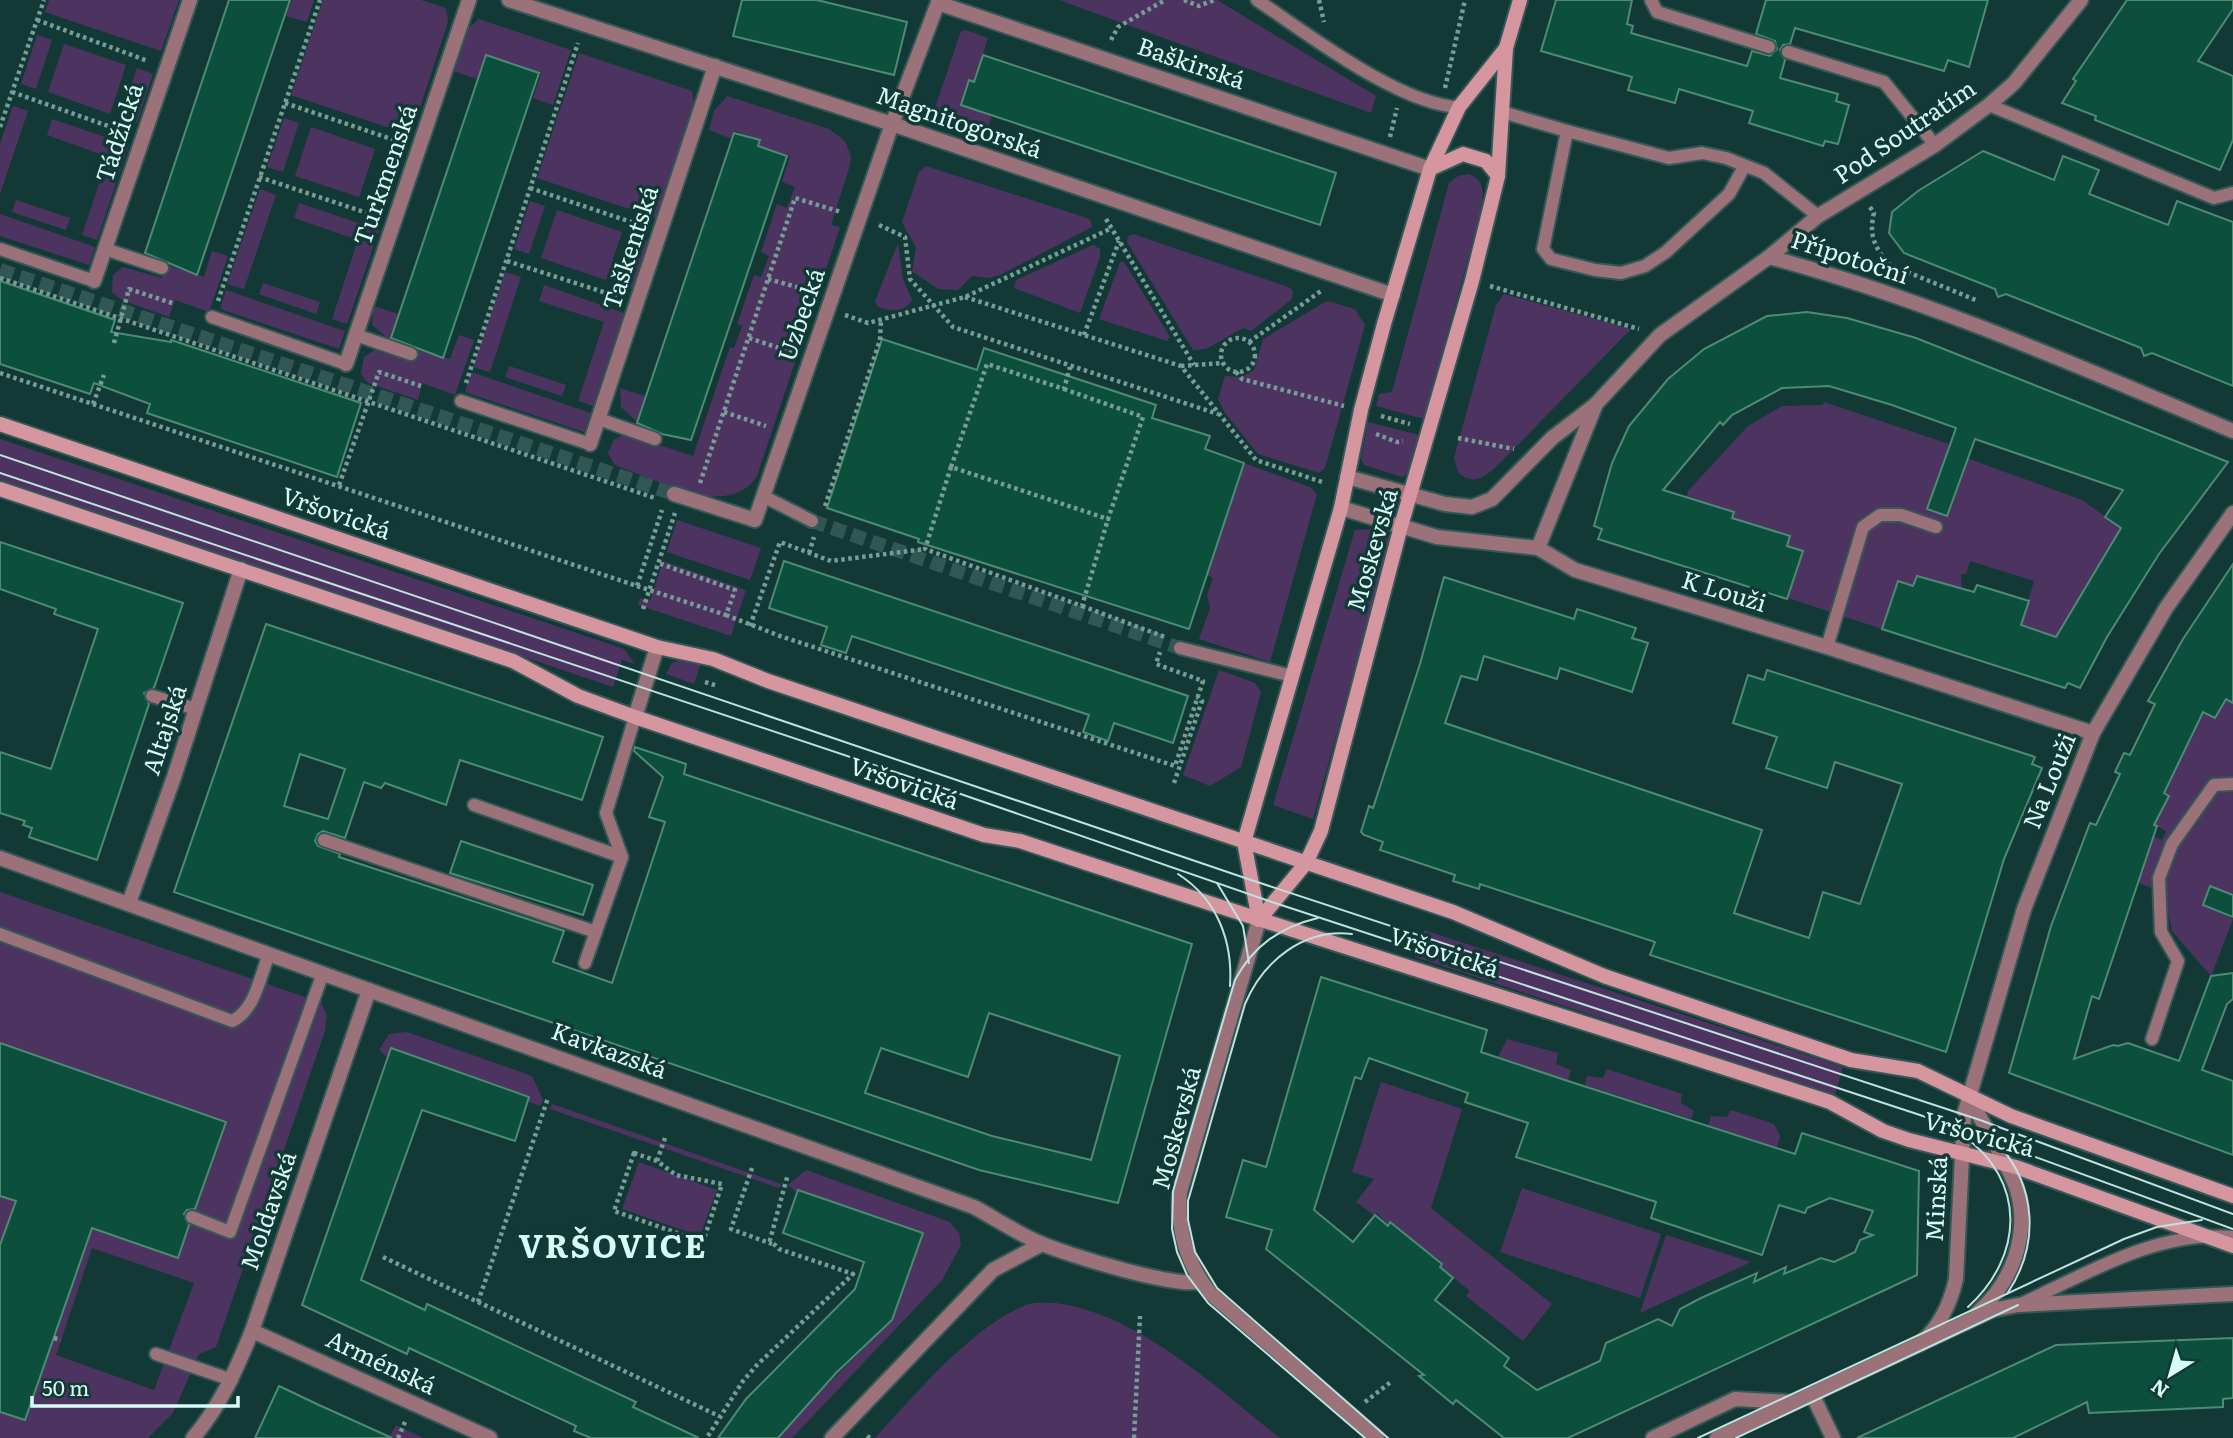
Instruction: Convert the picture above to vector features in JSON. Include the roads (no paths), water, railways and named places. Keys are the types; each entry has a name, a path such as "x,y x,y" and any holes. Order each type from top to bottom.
{"main road":[{"name":"Moskevská","path":"1259,920 1306,863 1321,831 1401,526 1472,281 1498,176 1506,48 1520,0"},
{"name":"Moskevská","path":"1259,920 1244,842 1342,508 1361,410 1393,295 1430,169 1459,107 1506,48"},
{"path":"1430,169 1463,154 1486,161 1498,176"},
{"name":"Vršovická","path":"0,424 657,647 734,666 768,681 1453,912 1617,980 1851,1060 1918,1071 2011,1116 2233,1196"},
{"name":"Vršovická","path":"0,489 513,661 578,696 635,717 984,835 1020,841 1830,1102 1883,1131 2004,1165 2233,1246"}],"street":[{"name":"Tádžická","path":"94,281 190,0"},
{"name":"Turkmenská","path":"345,364 469,0"},
{"name":"Magnitogorská","path":"509,0 892,124 1393,295"},
{"name":"Pod Soutratím","path":"1769,257 1818,216 1935,145 1990,104 2014,83 2081,0"},
{"name":"Baškirská","path":"892,124 939,1 1430,169"},
{"name":"Taškentská","path":"590,444 715,66"},
{"name":"Uzbecká","path":"683,497 755,520 892,124"},
{"name":"Přípotoční","path":"1538,548 1596,404 1660,335 1769,257 1833,274 1988,329 2233,430"},
{"path":"1348,477 1445,505 1472,507 1492,499 1552,438 1596,404"},
{"name":"K Louži","path":"1342,508 1437,537 1538,548 1575,570 1827,647 2093,733"},
{"name":"Na Louži","path":"1968,1093 2024,909 2093,733 2166,608 2233,513"},
{"name":"Altajská","path":"129,903 174,777 241,569"},
{"path":"635,717 657,647"},
{"name":"Kavkazská","path":"0,858 974,1207 1042,1244 1150,1277 1193,1285 1201,1282"},
{"name":"Moskevská","path":"1259,920 1180,1192 1179,1217 1184,1242 1201,1282 1230,1311 1377,1438"},
{"name":"Moldavská","path":"193,1438 216,1409 233,1380 369,990"},
{"name":"Minská","path":"1920,1344 1942,1318 1956,1279 1964,1115 1968,1093"},
{"name":"Minská","path":"1968,1093 2019,1198 2019,1242 2003,1283 1989,1302 1968,1322"},
{"path":"832,1438 993,1270 1042,1244"},
{"name":"Minská","path":"1717,1438 1992,1310 2018,1305 2233,1294"},
{"name":"Arménská","path":"252,1331 490,1438"},
{"path":"1812,1394 1833,1438"},
{"name":"Minská","path":"1653,1438 1735,1399 1793,1403"}],"lane":[{"path":"1257,0 1336,52 1401,90 1440,107 1459,107"},
{"path":"1651,0 1657,12 1769,47"},
{"path":"1788,52 1884,82 1935,145"},
{"path":"1990,104 2214,198 2233,193"},
{"path":"1502,112 1669,158 1702,153 1764,173 1818,216"},
{"path":"1567,131 1543,249 1551,259 1595,270 1621,273 1653,261 1729,194 1744,167"},
{"path":"0,249 94,281"},
{"path":"105,249 162,268"},
{"path":"212,317 345,364"},
{"path":"356,335 411,354"},
{"path":"461,401 590,444"},
{"path":"599,419 655,439"},
{"path":"763,496 817,521"},
{"path":"1827,647 1863,527 1880,515 1901,515 1936,527"},
{"path":"1180,648 1292,676"},
{"path":"152,696 196,709"},
{"path":"585,963 622,857 606,813 635,717"},
{"path":"2152,1039 2178,961 2161,932 2159,878 2172,844 2214,785 2233,785"},
{"path":"474,805 622,857"},
{"path":"324,840 596,932"},
{"path":"0,933 232,1021 243,1016 250,1005 269,954"},
{"path":"192,1217 230,1232 323,973"},
{"path":"2018,1305 2167,1241 2207,1236 2233,1237"},
{"path":"156,1354 233,1380"}],"tunnel":[{"path":"0,270 674,494"},
{"path":"812,521 1180,648"}],"tram line":[{"path":"0,455 1251,880 1980,1120 2233,1214"},
{"path":"0,473 952,791 1272,902 1920,1115 2233,1229"},
{"path":"1178,874 1203,896 1220,922 1229,953 1230,986"},
{"path":"1217,883 1243,926 1249,963"},
{"path":"1318,918 1292,927 1269,940 1250,957 1235,980 1173,1191 1172,1229 1177,1252 1187,1275 1208,1303 1365,1438"},
{"path":"1352,934 1318,936 1302,942 1274,961 1253,988 1245,1004 1188,1201 1188,1220 1195,1252 1217,1288 1388,1438"},
{"path":"1962,1135 1983,1153 1998,1174 2007,1196 2010,1219 2008,1242 2000,1265 1986,1287 1968,1307"},
{"path":"1997,1143 2020,1178 2029,1216 2025,1256 2007,1294"},
{"path":"1698,1438 2124,1239 2157,1227 2202,1220"},
{"path":"1736,1438 2018,1305"}],"district":[{"name":"VRŠOVICE","path":"613,1247"}]}
